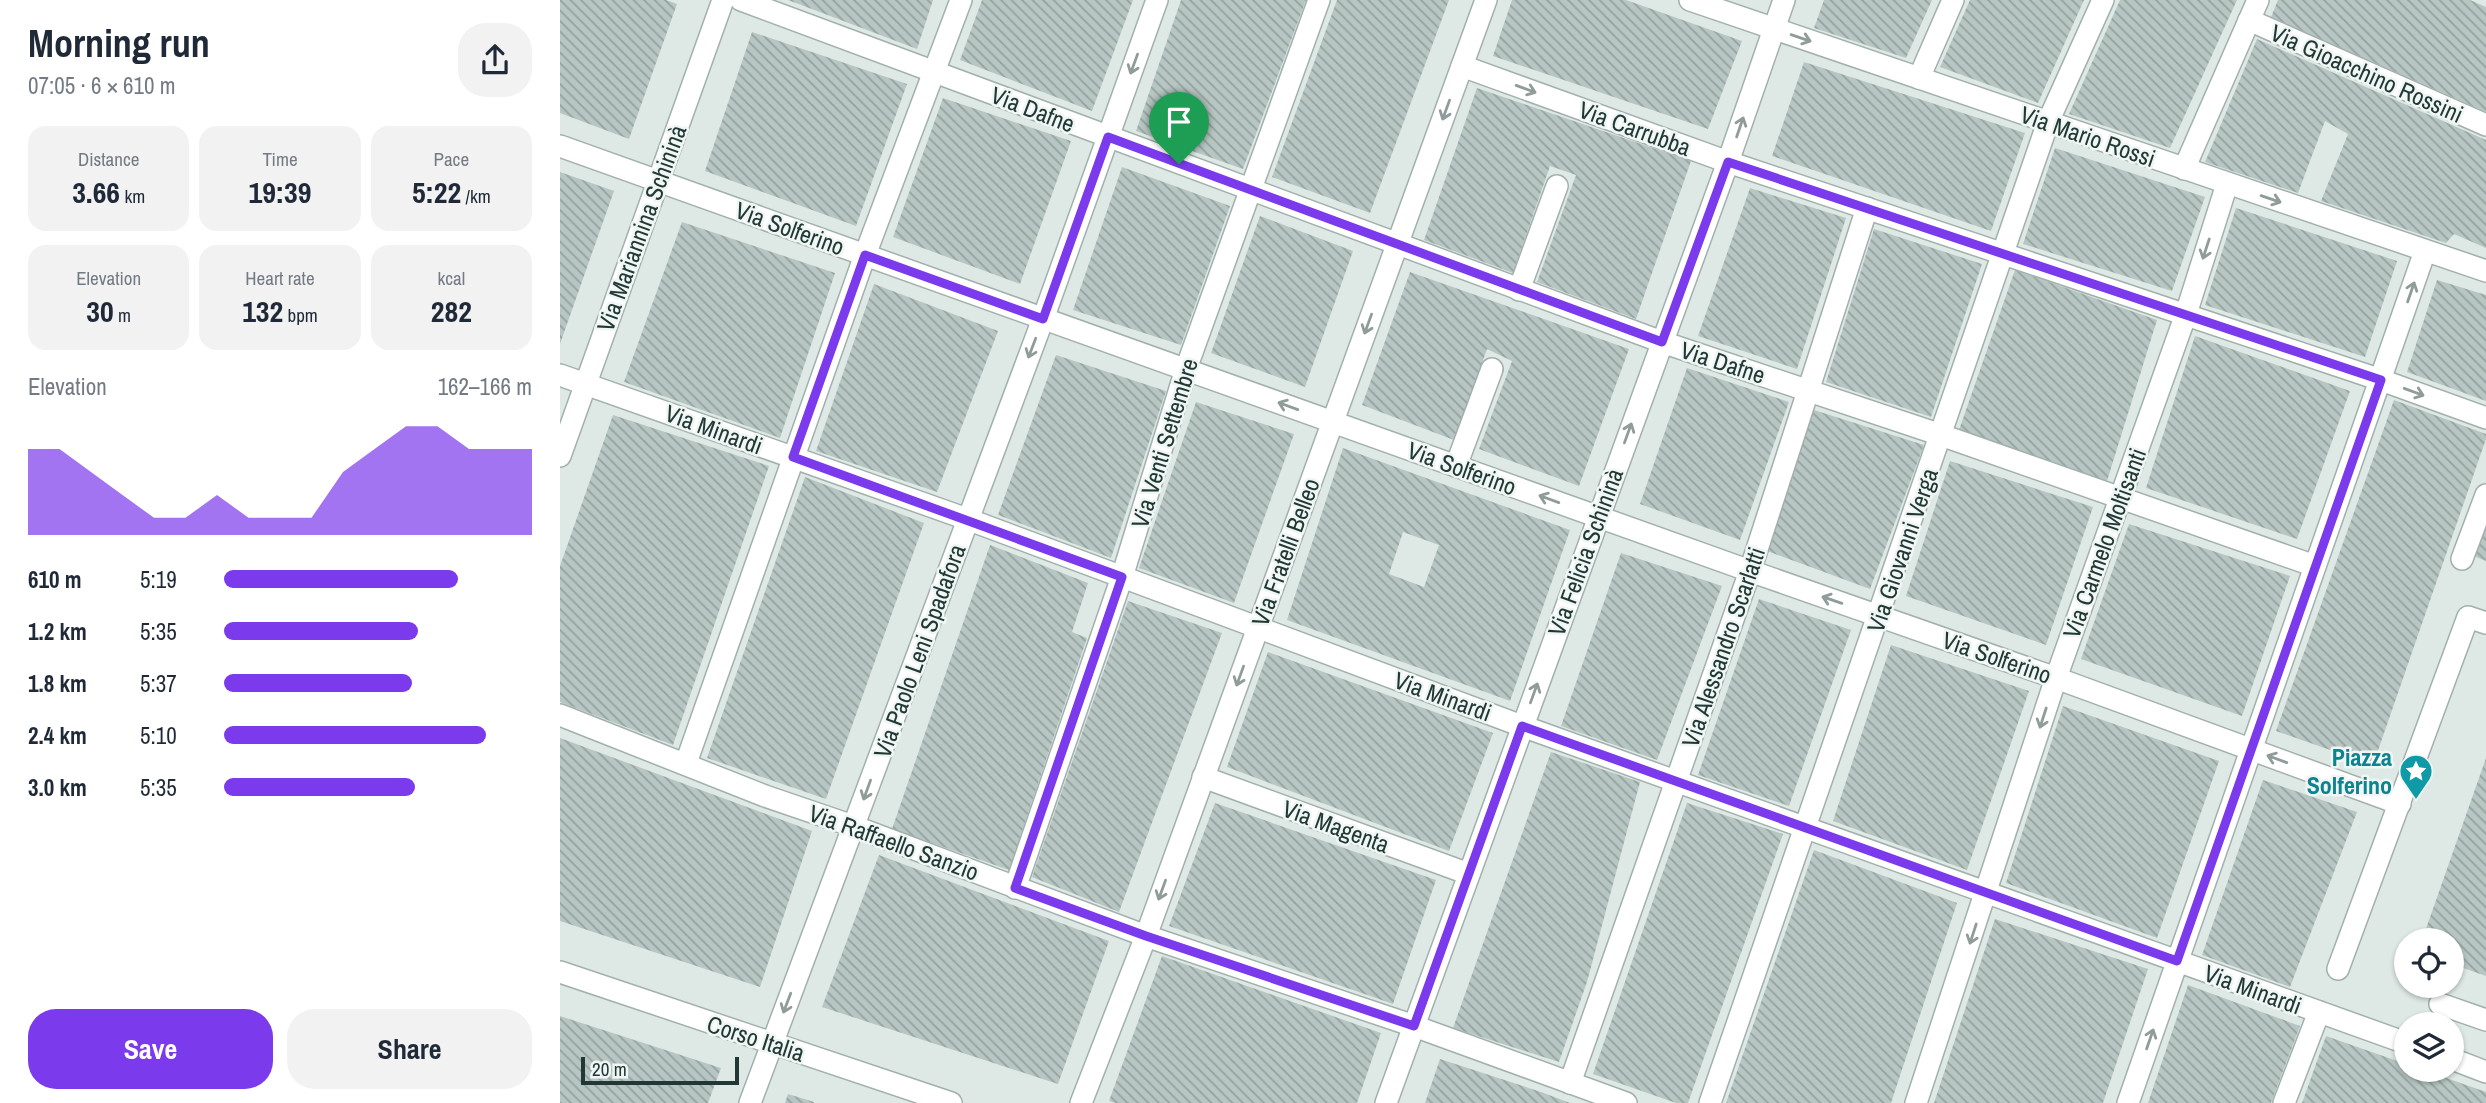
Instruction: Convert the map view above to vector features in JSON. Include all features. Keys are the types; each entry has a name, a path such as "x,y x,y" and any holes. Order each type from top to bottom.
{"street":[{"name":"Via Mariannina Schininà","path":"560,456 723,0"},
{"name":"Via Dafne","path":"741,0 1662,342 1941,435 2315,566"},
{"path":"686,763 865,255 961,0"},
{"name":"Via Paolo Leni Spadafora","path":"750,1103 1043,319 1157,0"},
{"name":"Via Venti Settembre","path":"1015,888 1122,577 1186,369 1319,0"},
{"name":"Via Fratelli Belleo","path":"1081,1103 1146,936 1486,0"},
{"name":"Via Mario Rossi","path":"1690,0 2486,271"},
{"name":"Via Felicia Schininà","path":"1386,1103 1728,162 1784,0"},
{"path":"1919,78 1953,0"},
{"name":"Via Giovanni Verga","path":"1710,1103 2048,122 2103,0"},
{"path":"2184,169 2258,0"},
{"name":"Via Gioacchino Rossini","path":"2249,20 2486,125"},
{"name":"Via Carrubba","path":"1462,66 1728,162 2186,314 2486,418"},
{"name":"Via Solferino","path":"560,146 2056,678 2400,804"},
{"name":"Via Carmelo Moltisanti","path":"1916,1103 2056,678 2186,314 2227,184"},
{"path":"1519,290 1557,186"},
{"name":"Via Alessandro Scarlatti","path":"1570,1083 1750,571 1867,208"},
{"path":"2128,1103 2425,251"},
{"path":"1456,466 1492,369"},
{"name":"Via Minardi","path":"560,375 967,519 1522,726 2394,1039"},
{"path":"2462,559 2486,495"},
{"path":"2338,969 2468,617 2486,623"},
{"name":"Via Raffaello Sanzio","path":"560,715 765,796 853,825 1146,936 1414,1026 1626,1103"},
{"name":"Via Magenta","path":"1203,777 1469,874"},
{"name":"Corso Italia","path":"560,972 951,1103"},
{"path":"2440,1004 2486,1020"},
{"path":"2284,1103 2319,1012"},
{"path":"2464,1064 2486,1072"}],"building":[{"path":"560,0 666,0 677,4 629,139 560,113"},
{"path":"788,0 933,0 917,49"},
{"path":"982,0 1133,0 1092,111 960,60"},
{"path":"1181,0 1306,0 1243,169 1136,131"},
{"path":"1337,0 1449,0 1370,213 1272,177"},
{"path":"1512,0 1626,0 1742,41 1708,129 1493,56"},
{"path":"1824,0 1932,0 1906,58 1814,28"},
{"path":"1970,0 2084,0 2038,103 1940,67"},
{"path":"2120,0 2237,0 2170,148 2069,114"},
{"path":"2278,0 2470,0 2486,7 2486,112 2271,17"},
{"path":"752,32 907,84 856,226 705,171"},
{"path":"2257,39 2486,140 2486,248 2454,234 2446,243 2321,201 2348,134 2325,121 2298,193 2205,162"},
{"path":"1804,62 2025,133 1991,231 1772,156"},
{"path":"1477,88 1691,161 1636,319 1537,282 1576,175 1550,166 1513,273 1424,240"},
{"path":"943,98 1071,141 1020,284 893,237"},
{"path":"2055,148 2205,197 2172,291 2023,244"},
{"path":"1122,167 1230,206 1181,345 1073,310"},
{"path":"560,172 614,191 560,344"},
{"path":"1750,188 1846,218 1797,369 1698,336"},
{"path":"2236,208 2397,261 2365,357 2205,305"},
{"path":"1260,216 1353,251 1305,387 1211,353"},
{"path":"682,222 835,273 780,438 624,382"},
{"path":"1874,229 1982,264 1931,417 1826,382"},
{"path":"2015,270 2157,320 2107,481 1959,430"},
{"path":"1410,272 1629,349 1579,486 1479,449 1512,361 1487,349 1454,440 1362,405"},
{"path":"2437,280 2486,295 2486,401 2407,372"},
{"path":"874,284 998,331 937,492 816,451"},
{"path":"2195,336 2350,391 2297,539 2146,488"},
{"path":"1056,355 1166,391 1111,558 998,515"},
{"path":"1687,368 1789,402 1740,540 1640,504"},
{"path":"2394,400 2486,434 2486,439 2373,765 2276,731"},
{"path":"1196,402 1294,434 1234,603 1139,568"},
{"path":"1814,410 1924,445 1870,589 1767,551"},
{"path":"613,415 769,466 673,745 560,702 560,566"},
{"path":"1343,448 1570,530 1510,701 1287,620","holes":["1403,532 1439,545 1424,587 1389,574"]},
{"path":"1950,461 2093,507 2046,645 1906,596"},
{"path":"805,477 924,523 826,799 707,758"},
{"path":"2129,524 2290,576 2242,716 2081,659"},
{"path":"2486,525 2486,561 2474,556"},
{"path":"990,545 1088,583 1072,632 1087,638 1009,870 892,829"},
{"path":"1621,553 1722,586 1657,760 1561,726"},
{"path":"1759,599 1851,630 1789,806 1698,775"},
{"path":"1128,601 1222,633 1119,912 1032,877"},
{"path":"1891,645 2029,691 1967,870 1833,821"},
{"path":"1268,652 1493,733 1449,851 1227,767"},
{"path":"2063,706 2219,761 2157,938 2006,883"},
{"path":"560,738 812,831 760,987 560,921"},
{"path":"1551,752 1640,782 1587,982 1559,1062 1453,1028"},
{"path":"2486,758 2486,976 2464,968 2464,928 2426,928"},
{"path":"2263,780 2357,812 2290,987 2202,955"},
{"path":"1215,803 1436,880 1393,1004 1169,926"},
{"path":"1687,803 1783,834 1688,1103 1676,1103 1593,1074"},
{"path":"1814,850 1957,903 1891,1103 1726,1103"},
{"path":"879,855 1109,941 1058,1084 822,1007"},
{"path":"1995,919 2148,969 2103,1103 1934,1103"},
{"path":"1162,956 1381,1033 1357,1103 1109,1101"},
{"path":"2188,985 2300,1026 2271,1103 2148,1103"},
{"path":"560,1016 721,1068 708,1103 560,1103"},
{"path":"2326,1036 2394,1060 2394,1082 2458,1082 2486,1092 2486,1103 2302,1103"},
{"path":"1440,1059 1541,1092 1570,1103 1425,1103"},
{"path":"788,1094 814,1102 814,1103 785,1103"}],"place":[{"name":"Piazza Solferino","path":"2416,801"}],"route":[{"path":"1108,137 1179,164 1662,342 1728,162 2381,380 2177,961 1522,726 1414,1026 1146,936 1015,888 1122,577 793,457 865,255 1043,319 1108,137"}]}
